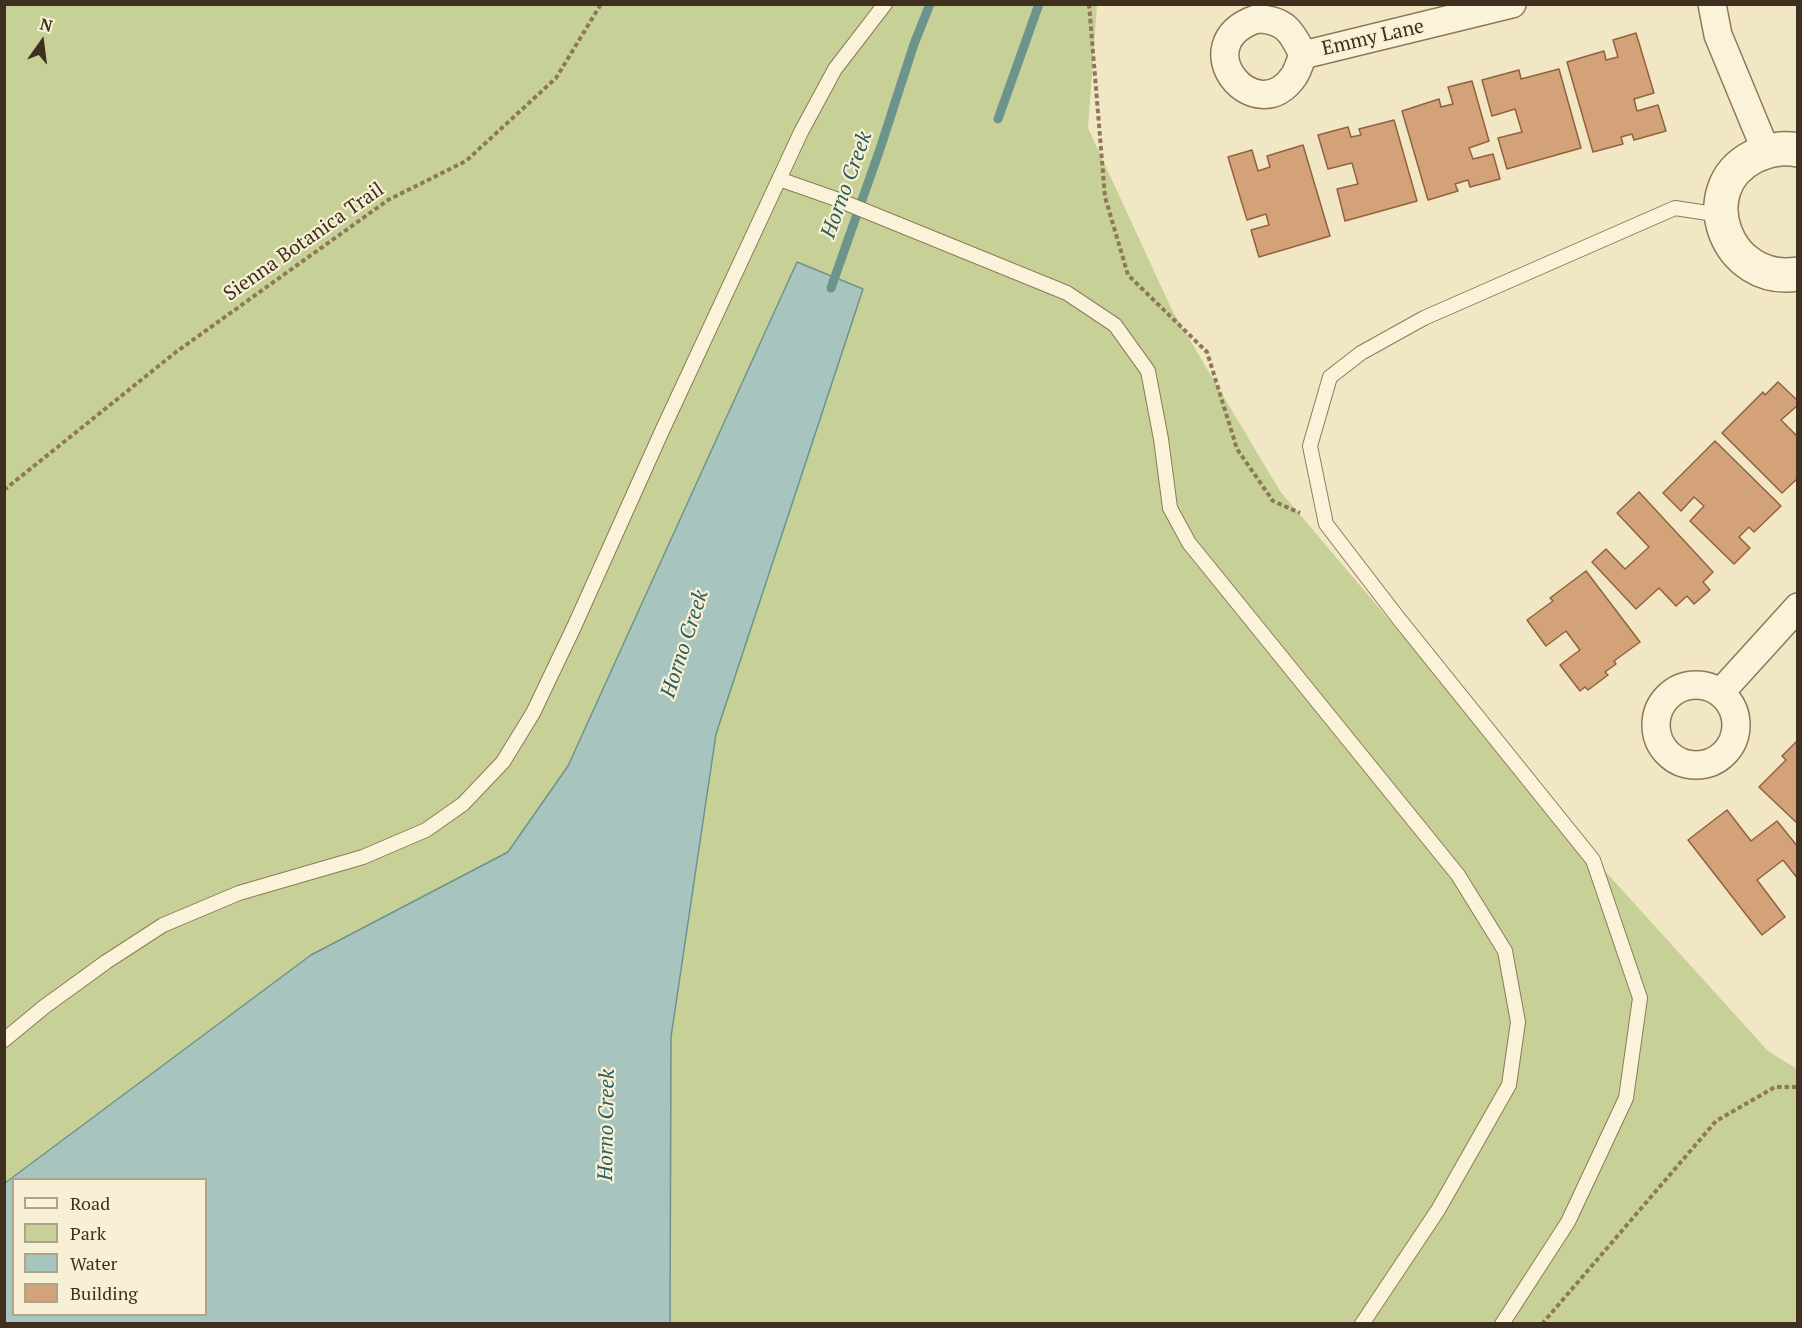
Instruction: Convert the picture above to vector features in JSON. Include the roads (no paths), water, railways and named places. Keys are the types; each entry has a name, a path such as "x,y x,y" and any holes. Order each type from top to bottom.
{"street":[{"name":"Emmy Lane","path":"1303,55 1512,4"},
{"path":"1712,4 1718,35 1782,150 1747,160 1732,175 1723,194 1721,215 1726,236 1737,254 1754,267 1774,275 1797,274"},
{"path":"1720,693 1797,607"}],"lane":[{"path":"4,1040 44,1006 163,925 239,893 363,857 426,830 463,804 503,762 533,713 574,627 779,179 835,69 885,4"},
{"path":"779,179 836,199 1067,293 1115,325 1148,371 1161,439 1170,508 1189,543 1458,875 1505,951 1518,1022 1509,1085 1438,1210 1362,1323"},
{"path":"1502,1323 1569,1222 1626,1098 1640,998 1593,860 1399,619 1326,524 1310,446 1330,377 1353,359 1424,318 1675,208 1721,215"}],"water":[{"path":"797,262 863,289 716,734 671,1037 670,1323 5,1323 5,1183 311,955 508,852 568,766"}],"waterway":[{"name":"Horno Creek","path":"831,288 914,44 930,4"},
{"path":"998,119 1039,4"}]}
